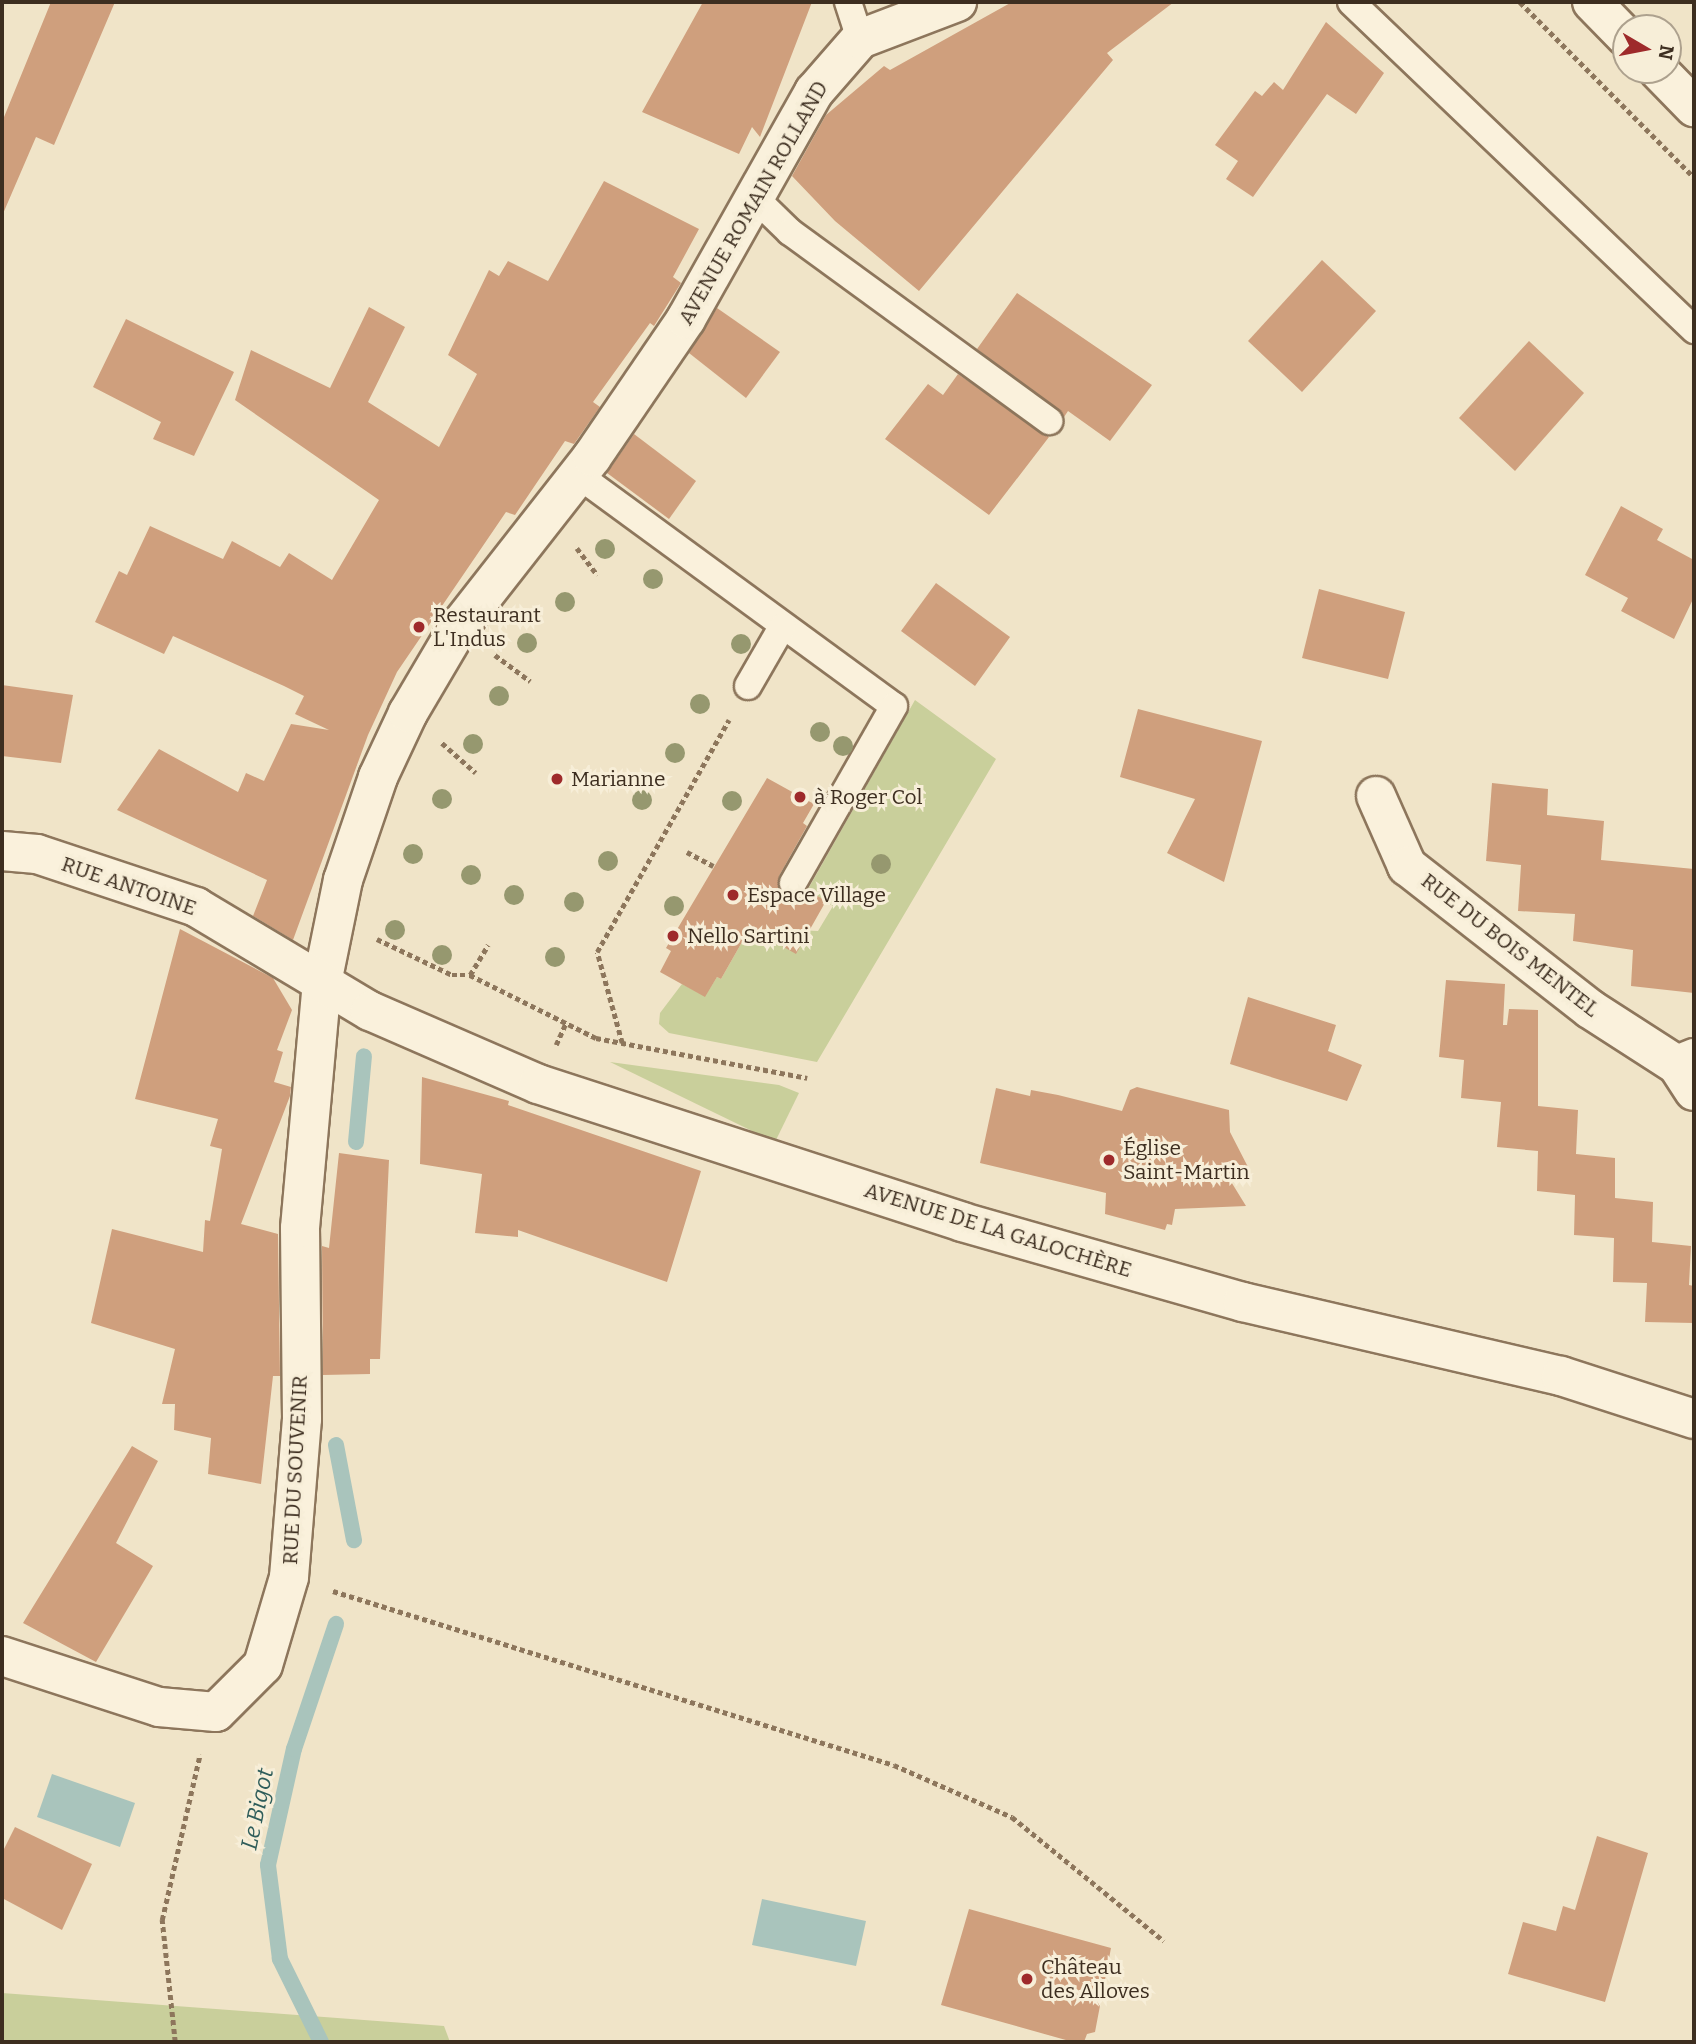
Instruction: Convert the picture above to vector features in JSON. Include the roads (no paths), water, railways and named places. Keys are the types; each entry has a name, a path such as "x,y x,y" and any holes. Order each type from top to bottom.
{"street":[{"name":"AVENUE ROMAIN ROLLAND","path":"329,934 378,777 408,713 458,628 585,466 686,319 814,92 860,39 957,2"},
{"path":"1592,2 1612,23"},
{"path":"1672,84 1694,107"},
{"name":"RUE DU BOIS MENTEL","path":"1376,796 1407,866 1590,1009 1689,1071"},
{"name":"RUE ANTOINE","path":"2,851 37,855 90,870 196,907 321,982"},
{"name":"RUE DU SOUVENIR","path":"2,1656 159,1707 216,1712 262,1665 289,1577 302,1419 300,1228 321,982 329,934"},
{"name":"AVENUE DE LA GALOCHÈRE","path":"321,982 450,1049 538,1084 962,1222 1243,1302 1561,1376 1694,1419"}],"lane":[{"path":"848,2 860,39"},
{"path":"1351,2 1694,330"},
{"path":"754,197 790,232 1049,421"},
{"path":"585,466 782,627 894,706 793,883"},
{"path":"748,686 782,627"}],"water":[{"path":"52,1774 135,1803 120,1847 37,1817"},
{"path":"762,1899 866,1921 856,1966 752,1945"}],"waterway":[{"name":"Le Bigot","path":"356,1142 364,1056"},
{"name":"Le Bigot","path":"336,1445 354,1540"},
{"name":"Le Bigot","path":"321,2042 280,1959 268,1865 294,1749 336,1624"}],"place":[{"name":"Restaurant L'Indus","path":"419,627"},
{"name":"Marianne","path":"557,779"},
{"name":"à Roger Col","path":"800,797"},
{"name":"Espace Village","path":"733,895"},
{"name":"Nello Sartini","path":"673,936"},
{"name":"Église Saint-Martin","path":"1109,1160"},
{"name":"Château des Alloves","path":"1027,1979"}]}
